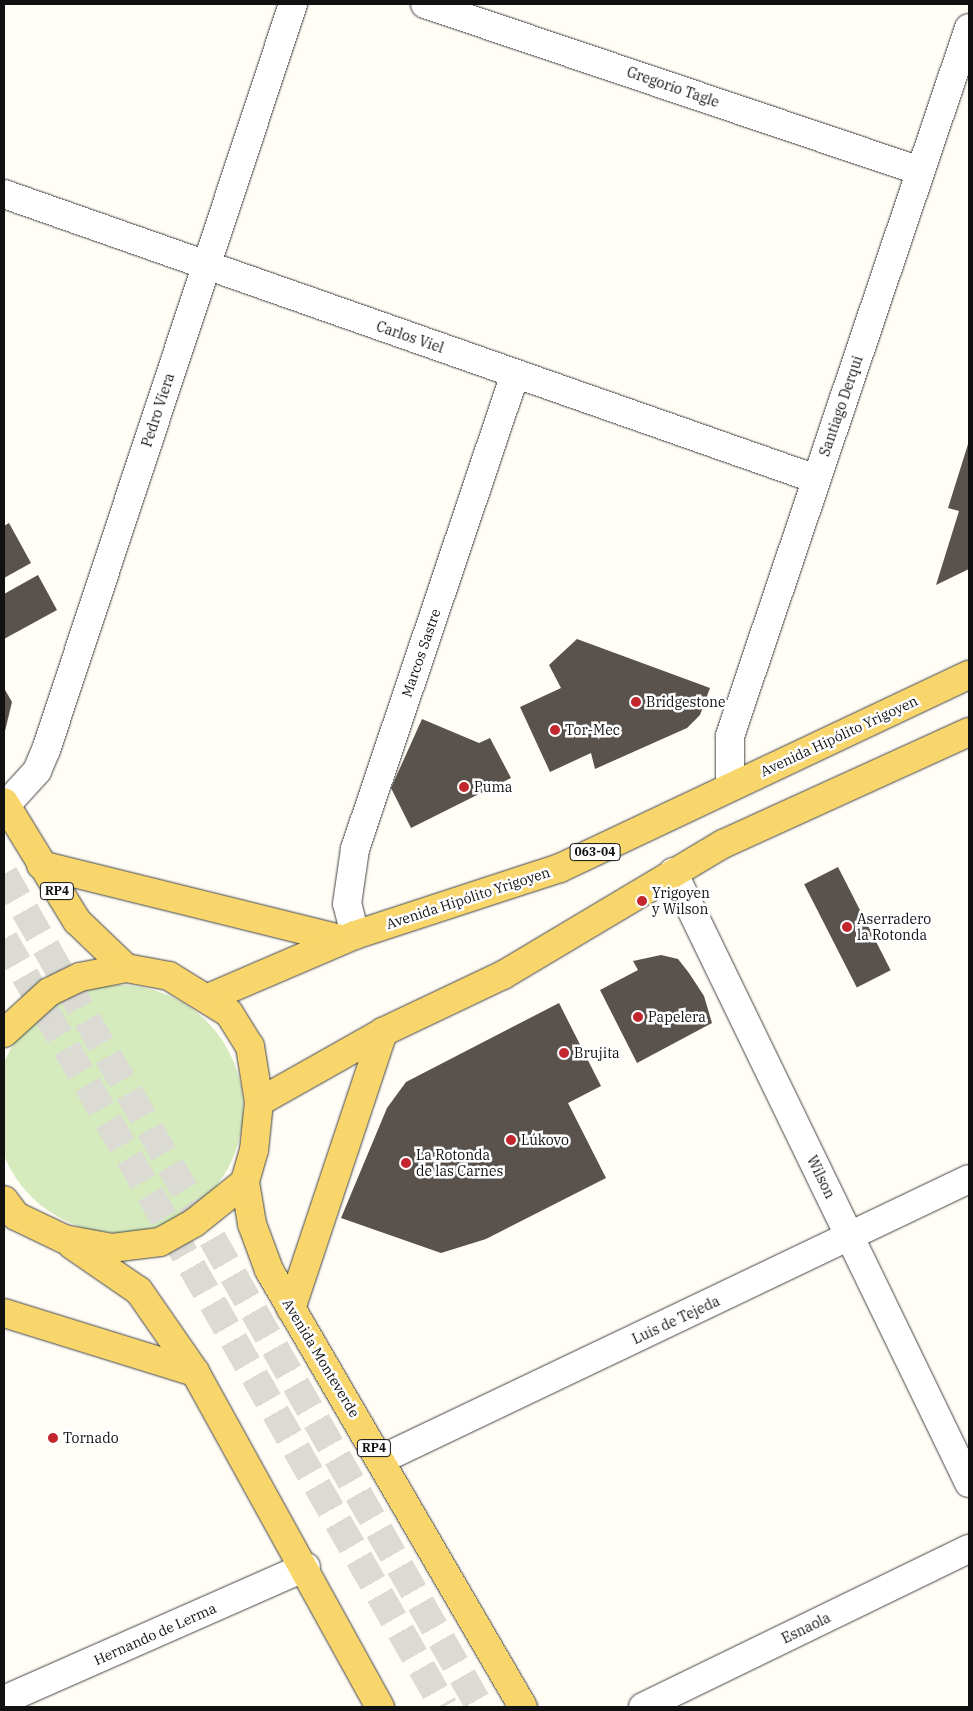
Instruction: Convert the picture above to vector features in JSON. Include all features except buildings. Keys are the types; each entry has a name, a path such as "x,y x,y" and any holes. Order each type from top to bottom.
{"main road":[{"name":"Avenida Hipólito Yrigoyen","path":"208,998 349,937 560,868 730,786 969,676"},
{"path":"259,1102 383,1032 503,975 673,872 723,844 969,732"},
{"name":"RP4","path":"5,803 41,865 77,920 126,968"},
{"path":"41,865 349,937"},
{"name":"RP4","path":"4,1033 49,992 80,977 126,968 169,976 208,998 229,1013 250,1046 259,1102 254,1150 245,1182"},
{"path":"291,1308 383,1032"},
{"path":"64,1240 112,1248 160,1242 194,1224 245,1182"},
{"name":"Avenida Monteverde","path":"245,1182 259,1242 291,1308 382,1459 523,1707"},
{"path":"4,1200 16,1216 64,1240 139,1291 195,1372 306,1567 380,1707"},
{"path":"4,1232 37,1226"},
{"path":"4,1313 195,1372"}],"street":[{"name":"Pedro Viera","path":"5,803 38,771 46,750 294,4"},
{"name":"Gregorio Tagle","path":"425,4 920,171"},
{"name":"Santiago Derqui","path":"730,786 730,736 969,28"},
{"name":"Carlos Viel","path":"4,194 816,479"},
{"name":"Marcos Sastre","path":"349,937 347,904 355,850 515,374"},
{"name":"Wilson","path":"673,872 969,1483"},
{"name":"Luis de Tejeda","path":"382,1459 969,1179"},
{"name":"Esnaola","path":"643,1707 969,1549"},
{"name":"Hernando de Lerma","path":"4,1700 306,1567"}],"green space":[{"path":"119,985 155,991 177,1000 197,1013 215,1031 228,1051 237,1073 243,1109 237,1145 228,1167 215,1187 197,1205 177,1218 155,1227 119,1233 83,1227 61,1218 41,1205 23,1187 10,1167 1,1145 -5,1109 1,1073 10,1051 23,1031 41,1013 61,1000 83,991"}],"tunnel":[{"path":"4,874 480,1707"},
{"path":"4,939 444,1707"}],"place":[{"name":"Bridgestone","path":"636,702"},
{"name":"Tor-Mec","path":"555,730"},
{"name":"Puma","path":"464,787"},
{"name":"Yrigoyen y Wilson","path":"642,901"},
{"name":"Aserradero la Rotonda","path":"847,927"},
{"name":"Papelera","path":"638,1017"},
{"name":"Brujita","path":"564,1053"},
{"name":"Lúkovo","path":"511,1140"},
{"name":"La Rotonda de las Carnes","path":"406,1163"},
{"name":"Tornado","path":"53,1438"}]}
